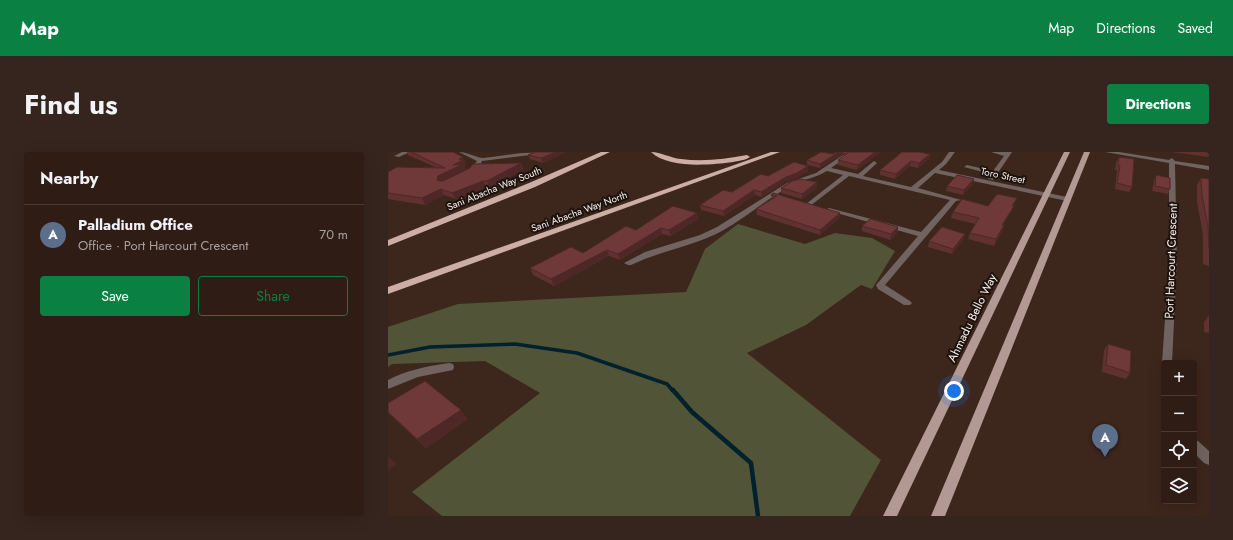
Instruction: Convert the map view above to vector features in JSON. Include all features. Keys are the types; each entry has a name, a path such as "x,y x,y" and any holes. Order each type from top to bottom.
{"highway":[{"name":"Sani Abacha Way South","path":"388,243 532,185 607,152"},
{"path":"654,152 672,159 694,162 719,161 771,152"},
{"name":"Sani Abacha Way North","path":"388,291 777,152"}],"main road":[{"name":"Ahmadu Bello Way","path":"890,516 1067,152"},
{"path":"938,516 1087,152"}],"street":[{"path":"397,156 407,152"},
{"path":"462,152 480,160 530,153"},
{"path":"920,191 952,152"},
{"path":"967,167 993,176 1008,153 994,152"},
{"path":"1108,152 1209,168"},
{"path":"1128,152 1172,162"},
{"path":"628,263 648,254 703,237 736,220 776,196 789,184 828,169 845,156"},
{"path":"464,175 475,168 479,164 480,160"},
{"name":"Port Harcourt Crescent","path":"1167,360 1173,260 1172,162"},
{"path":"858,177 874,163"},
{"path":"828,169 964,202"},
{"path":"913,189 939,169"},
{"name":"Toro Street","path":"939,169 993,176 1048,193"},
{"name":"Toro Street","path":"939,169 1068,197"},
{"path":"848,174 804,204 922,235"},
{"path":"907,303 880,285 954,199"},
{"path":"388,385 400,378 421,371 449,367"},
{"path":"1197,448 1209,459"}],"green space":[{"path":"738,224 805,244 835,233 872,238 895,251 872,289 861,285 806,325 747,353 881,460 850,516 442,516 412,492 540,393 485,361 392,364 388,367 388,327 458,304 686,292 705,249"}],"building":[{"path":"411,152 453,152 463,157 459,159 463,160 453,165 463,164 438,176 437,180 439,181 443,181 470,168 473,164 521,163 487,181 483,181 452,193 441,189 422,198 388,193 388,172 397,167 445,168"},
{"path":"535,152 556,152 541,158 528,155"},
{"path":"821,152 833,154 839,152 820,164 807,160"},
{"path":"849,152 875,152 858,165 838,160"},
{"path":"902,152 919,152 930,154 919,163 911,161 896,174 880,170"},
{"path":"1119,157 1134,159 1132,187 1117,183 1120,166 1118,165"},
{"path":"794,162 808,166 761,192 754,190 723,211 700,205 723,190 732,192 761,174 768,176"},
{"path":"957,175 974,179 964,190 947,186"},
{"path":"1156,175 1170,178 1170,189 1155,186"},
{"path":"1201,178 1209,179 1209,249 1208,227 1202,194"},
{"path":"800,179 817,182 802,194 781,188 792,181"},
{"path":"773,193 840,213 820,230 756,209 777,196 771,195"},
{"path":"997,194 1017,198 996,239 970,233 979,218 953,212 962,199 988,206"},
{"path":"673,206 697,213 669,230 661,228 618,254 607,250 551,279 530,268 571,247 583,253 626,226 636,230"},
{"path":"870,219 898,227 891,234 862,226"},
{"path":"942,227 965,234 953,249 929,241"},
{"path":"1108,344 1131,351 1130,373 1106,365"},
{"path":"425,381 461,410 417,439 388,412 388,403"}],"waterway":[{"path":"388,355 430,347 515,344 577,353 667,384 673,391"},
{"path":"673,390 692,412 751,463 758,516"}],"place":[{"name":"Palladium Office","path":"1105,457"}]}
